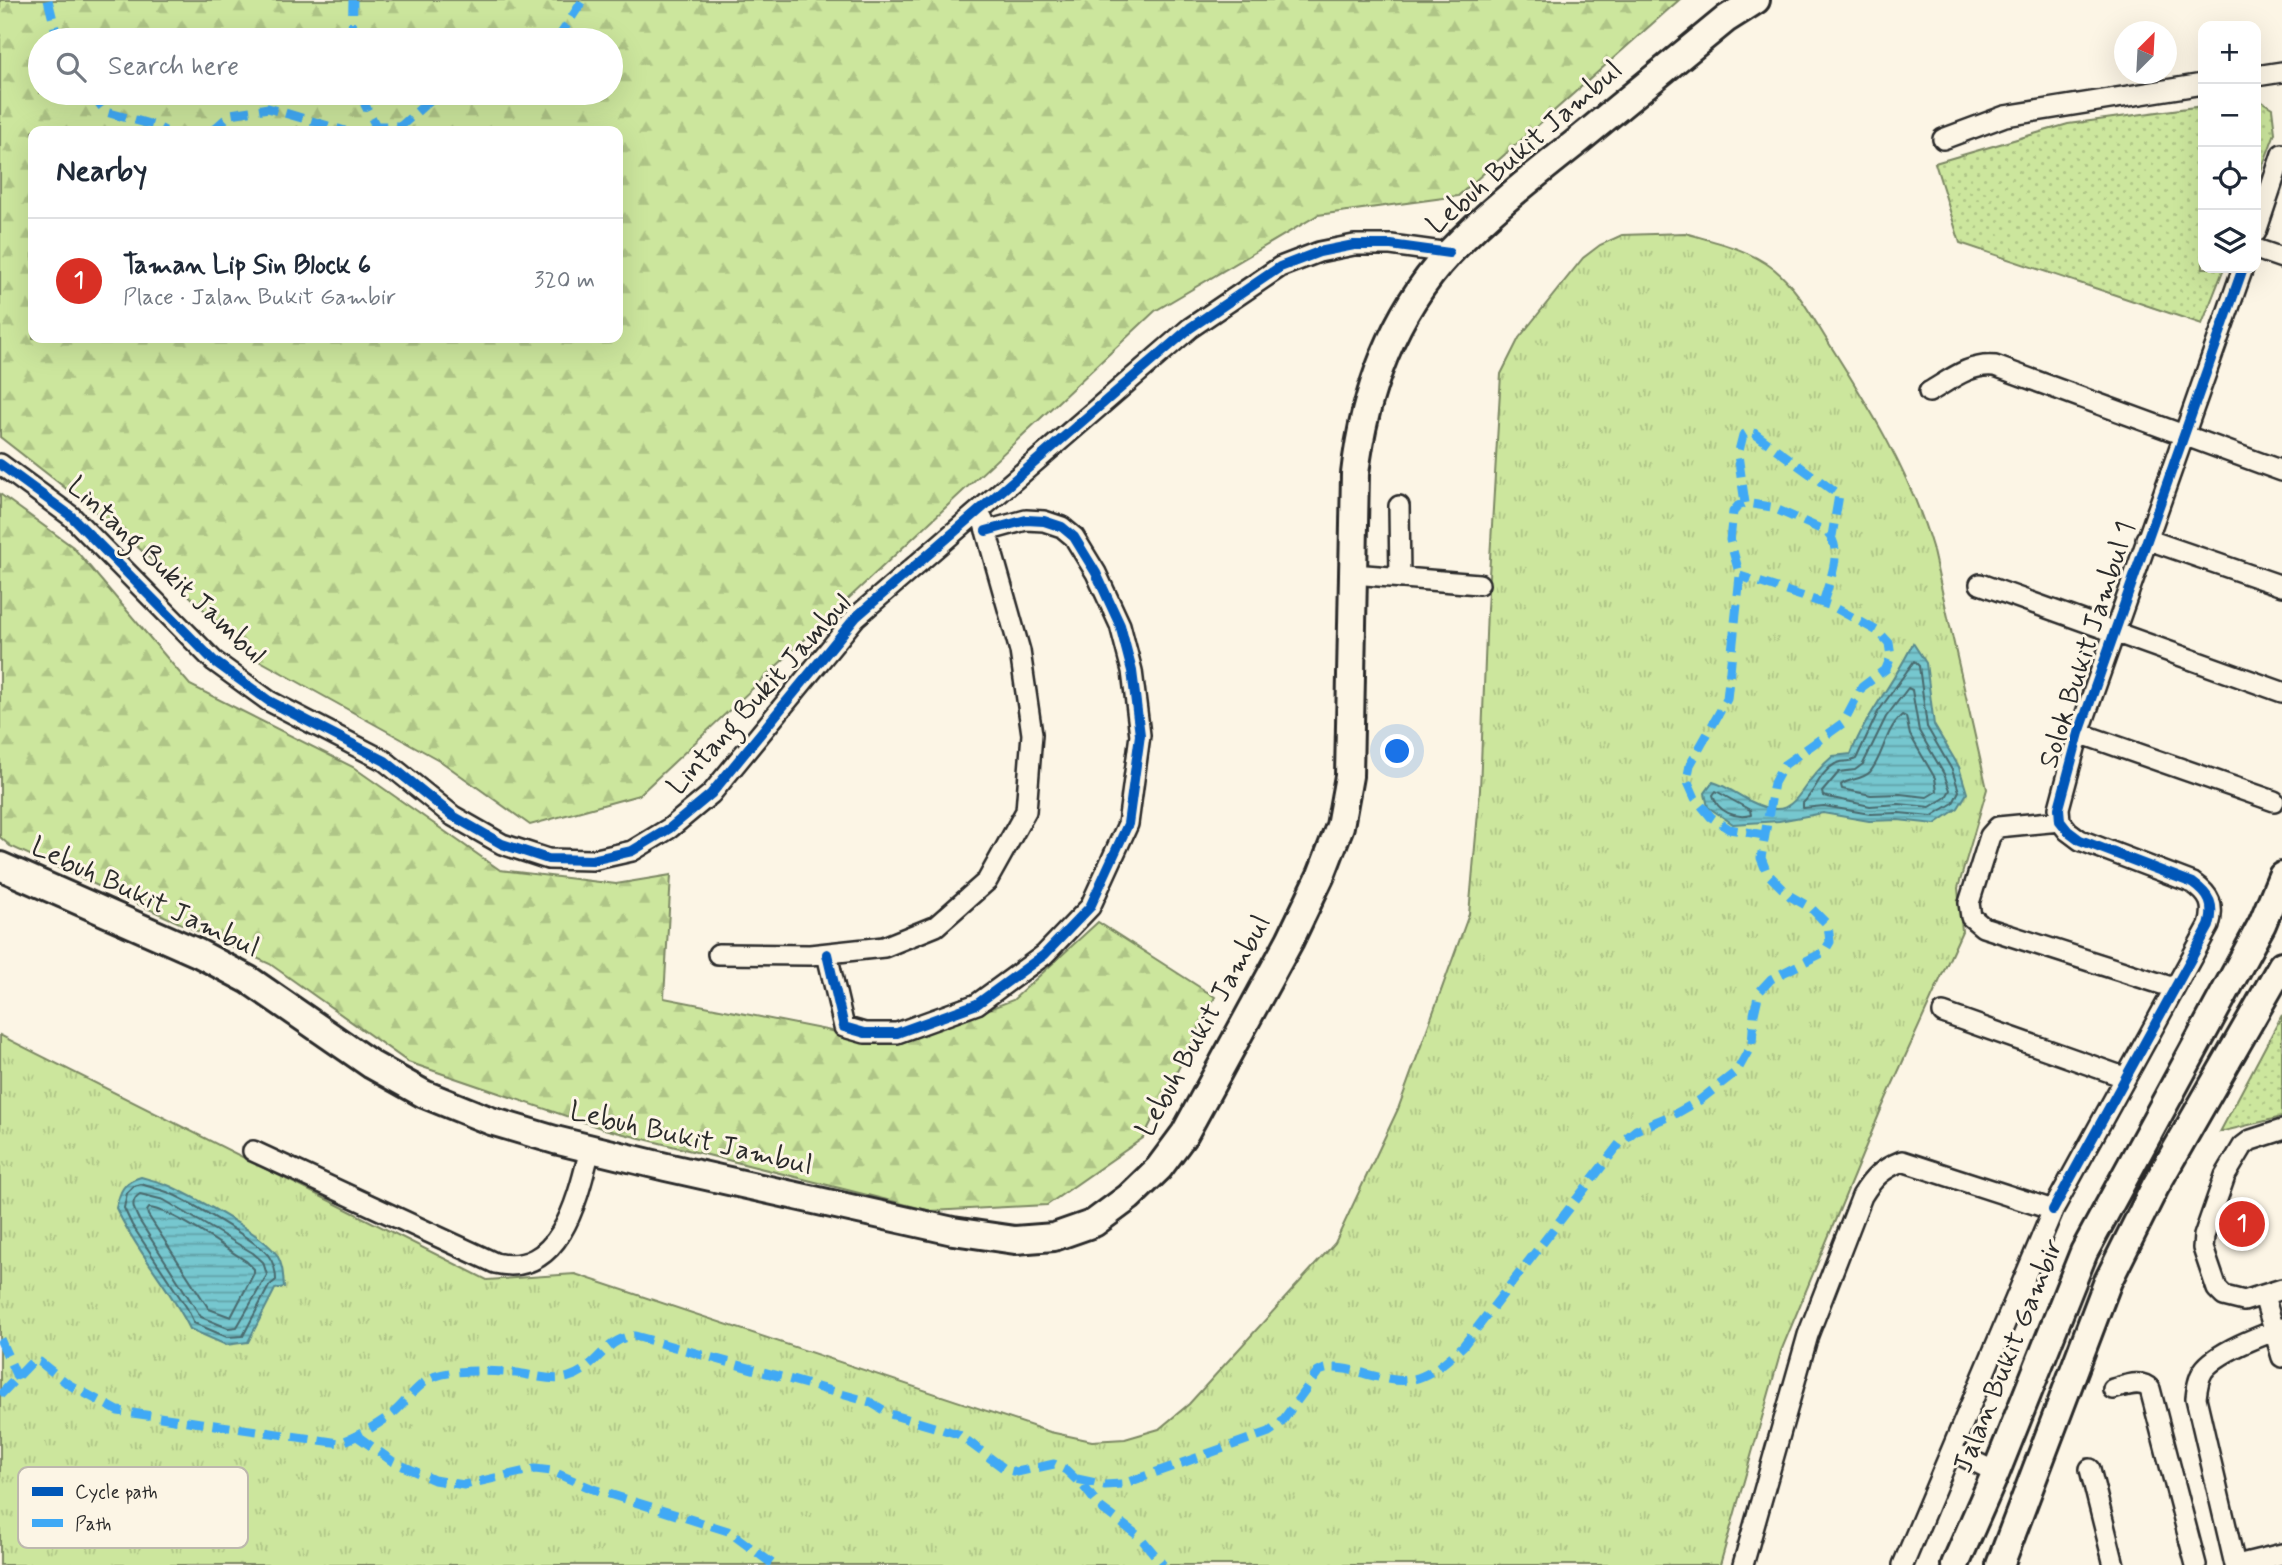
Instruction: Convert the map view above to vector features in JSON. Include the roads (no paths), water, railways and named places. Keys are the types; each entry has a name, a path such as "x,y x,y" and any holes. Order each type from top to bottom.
{"main road":[{"name":"Lebuh Bukit Jambul","path":"0,866 156,932 250,980 372,1065 424,1094 491,1121 590,1149 953,1231 1015,1240 1054,1237 1094,1223 1129,1197 1159,1168 1215,1082 1290,940 1321,875 1340,826 1349,776 1355,474 1359,436 1381,363 1398,326 1422,286 1449,253 1533,177 1726,19 1756,0"},
{"name":"Jalan Bukit Gambir","path":"1955,1565 1996,1472 2084,1252 2262,924 2282,876"},
{"path":"2262,924 2282,905"},
{"path":"2000,1565 2108,1280 2155,1187 2282,965"}],"street":[{"path":"2261,75 2282,72"},
{"path":"1943,139 2005,116 2198,85"},
{"path":"2261,217 2282,154"},
{"name":"Lintang Bukit Jambul","path":"0,464 71,516 214,661 269,701 384,761 453,816 502,844 548,859 592,860 632,851 670,828 710,793 856,617 1190,328 1280,267 1319,252 1354,245 1391,245 1449,253"},
{"path":"2261,251 2282,258"},
{"name":"Solok Bukit Jambul 1","path":"2060,821 2060,808 2079,733 2241,273"},
{"path":"1929,392 1972,368 1995,366 2282,471"},
{"path":"1399,506 1400,578"},
{"path":"718,954 827,954 884,947 936,926 987,881 1026,811 1032,734 1020,651 980,510"},
{"path":"827,954 844,1027 865,1033 897,1033 977,1004 1044,955 1090,907 1128,824 1140,735 1132,671 1120,625 1096,573 1074,537 1062,527 1044,521 1026,520 986,531"},
{"path":"2146,539 2282,586"},
{"path":"1353,574 1479,584"},
{"path":"1980,584 2282,692"},
{"path":"2079,733 2274,801"},
{"path":"1903,1565 2053,1210 2209,926 2213,914 2212,902 2204,891 2193,883 2080,840 2060,821 1998,827 1990,836 1969,903 1971,917 1983,927 2174,988"},
{"path":"1943,1013 2124,1077"},
{"path":"2282,1130 2251,1139 2231,1163 2204,1236 2203,1248 2217,1289 2224,1296 2245,1301 2273,1293 2282,1357"},
{"path":"253,1151 495,1264 510,1267 522,1266 540,1257 561,1235 582,1180 590,1149"},
{"path":"1742,1565 1808,1335 1862,1196 1872,1179 1885,1168 1902,1161 2053,1210"},
{"path":"2279,1329 2224,1354 2211,1363 2200,1379 2196,1398 2236,1565 2282,1554"},
{"path":"2113,1389 2140,1383 2146,1384 2150,1389 2196,1565"},
{"path":"1952,1451 1996,1472"},
{"path":"2090,1469 2114,1565"}],"water":[{"path":"1913,643 1926,663 1934,725 1959,767 1967,793 1958,808 1935,824 1898,820 1869,821 1823,813 1779,821 1733,824 1708,807 1705,793 1713,782 1765,807 1776,809 1791,804 1833,756 1851,754 1864,725"},
{"path":"141,1177 168,1185 212,1208 258,1237 277,1255 282,1266 284,1287 275,1289 248,1342 226,1345 190,1329 116,1208 123,1188"}],"place":[{"name":"Taman Lip Sin Block 6","path":"2242,1224"}]}
